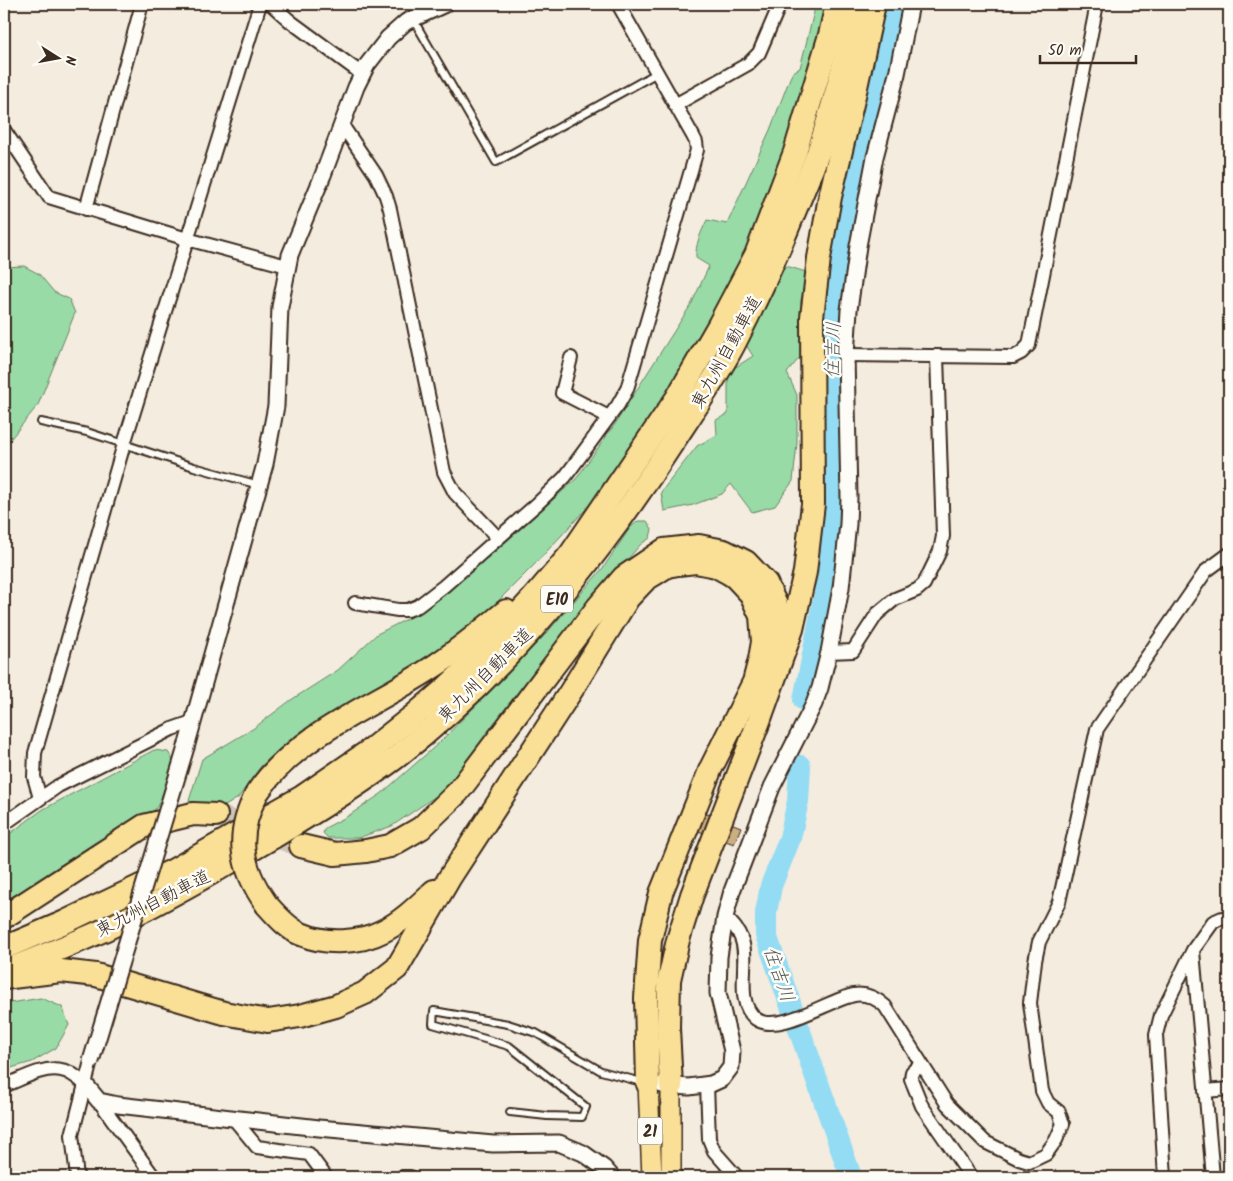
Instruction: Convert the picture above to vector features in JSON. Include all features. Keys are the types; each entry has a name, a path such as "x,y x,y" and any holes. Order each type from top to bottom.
{"highway":[{"name":"東九州自動車道","path":"4,948 65,922 172,871 302,797 412,718 459,676 509,625 570,555 677,398 756,255 795,152 830,35 837,4"},
{"name":"東九州自動車道","path":"4,972 102,930 151,906 227,865 325,806 393,759 458,706 526,636 593,557 630,506 690,416 732,347 777,254 817,155 859,4"},
{"path":"671,1086 668,1028 669,980 678,940 692,895 792,629 805,572 813,504 812,317 819,258 830,197 874,4"},
{"path":"301,846 335,854 366,852 390,846 422,828 458,792 598,607 624,578 664,550 699,546 724,551 746,562 766,583 776,605 780,632 759,721"},
{"path":"450,877 410,913 384,931 360,940 332,941 301,934 281,920 266,905 250,878 242,846 245,822 257,793 275,770 301,748 316,737 436,665 519,600 570,555"},
{"path":"4,978 61,971 96,975 224,1013 268,1021 300,1016 336,1006 365,993 397,968 450,877 571,691 615,616 636,589 656,572 667,566 696,562 716,566 735,577 751,594 761,616 763,642 754,682 711,768 661,893 650,940 646,998 648,1084"},
{"path":"4,917 144,826 193,814 216,815"}],"main road":[{"name":"21","path":"648,1084 652,1177"},
{"name":"21","path":"671,1086 671,1177"}],"street":[{"path":"86,209 142,4"},
{"path":"40,798 34,777 35,753 124,444 260,4"},
{"path":"271,4 290,21 362,74"},
{"path":"77,1177 72,1141 73,1128 91,1061 186,744 259,485 276,406 280,307 287,266 362,74 388,38 413,18 444,4"},
{"path":"355,603 408,610 418,606 444,586 565,477 623,398 627,389 695,158 696,142 618,4"},
{"path":"675,105 754,59 759,53 780,4"},
{"path":"648,1084 671,1086 707,1085 717,1082 725,1076 732,1062 732,1051 718,994 719,957 725,917 732,891 772,787 814,704 829,652 841,588 849,498 846,355 849,310 858,246 875,157 897,74 911,4"},
{"path":"846,355 1013,357 1021,353 1029,345 1097,4"},
{"path":"342,125 376,175 388,202 420,348 444,472 455,493 498,538"},
{"path":"4,130 49,197 187,239 287,266"},
{"path":"829,652 854,651 877,614 895,599 917,590 924,584 940,551 943,536 937,356"},
{"path":"571,358 562,392 609,417"},
{"path":"725,917 733,924 742,939 744,948 744,992 748,1008 756,1019 769,1022 788,1021 854,995 875,997 886,1006 947,1104 985,1142 1019,1159 1030,1162 1046,1154 1056,1140 1063,1124 1059,1112 1048,1103 1042,1091 1030,1003 1035,961 1039,942 1059,902 1097,729 1206,571 1229,554"},
{"path":"4,824 58,786 172,729 192,722"},
{"path":"1165,1177 1156,1035 1161,1015 1193,950 1213,922 1222,918 1229,918"},
{"path":"1193,950 1213,1177"},
{"path":"921,1064 912,1072 911,1079 922,1106 971,1177"},
{"path":"4,1086 53,1069 67,1072 85,1084 154,1177"},
{"path":"707,1085 709,1139 714,1151 737,1177"},
{"path":"1205,1092 1229,1089"},
{"path":"99,1101 234,1119 493,1144 559,1143 583,1153 604,1168 612,1177"},
{"path":"234,1119 257,1147 309,1154 326,1177"},
{"path":"402,1177 410,1177"}],"lane":[{"path":"413,18 496,162 657,73"},
{"path":"41,422 87,432 194,467 259,485"},
{"path":"510,1112 582,1117 586,1106 509,1046 433,1024 434,1011 508,1024 536,1033 601,1071 648,1084"}],"green space":[{"path":"816,4 827,4 822,38 752,246 680,373 598,496 535,564 448,651 301,737 261,766 238,798 222,808 188,804 202,759 254,728 291,700 338,670 377,634 423,611 498,549 576,479 615,424 692,303 709,266 696,258 697,243 707,220 727,224 770,130 790,78 793,72 800,68"},
{"path":"783,265 809,273 801,300 800,357 787,373 797,395 797,443 793,481 775,506 752,512 731,484 722,494 693,505 664,511 661,492 697,446 717,435 716,420 728,414 728,372 753,356 746,345"},
{"path":"24,266 39,274 54,292 69,299 75,313 38,405 4,447 4,267"},
{"path":"638,521 647,521 652,529 650,538 641,544 626,561 478,756 439,794 392,826 358,838 328,838 323,833 325,828 348,816 381,794 440,742 544,636 603,568 630,528"},
{"path":"154,750 168,752 173,760 172,771 157,807 149,816 96,842 4,902 4,838 42,810"},
{"path":"41,998 62,1007 69,1025 56,1048 32,1062 4,1070 4,1004"}],"building":[{"path":"684,805 741,827 734,844 676,823"}],"waterway":[{"name":"住吉川","path":"804,700 825,594 832,523 831,368 834,301 844,240 897,4"},
{"name":"住吉川","path":"800,766 798,801 790,838 771,886 766,913 766,935 851,1177"}],"tunnel":[{"path":"216,815 301,846"}]}
